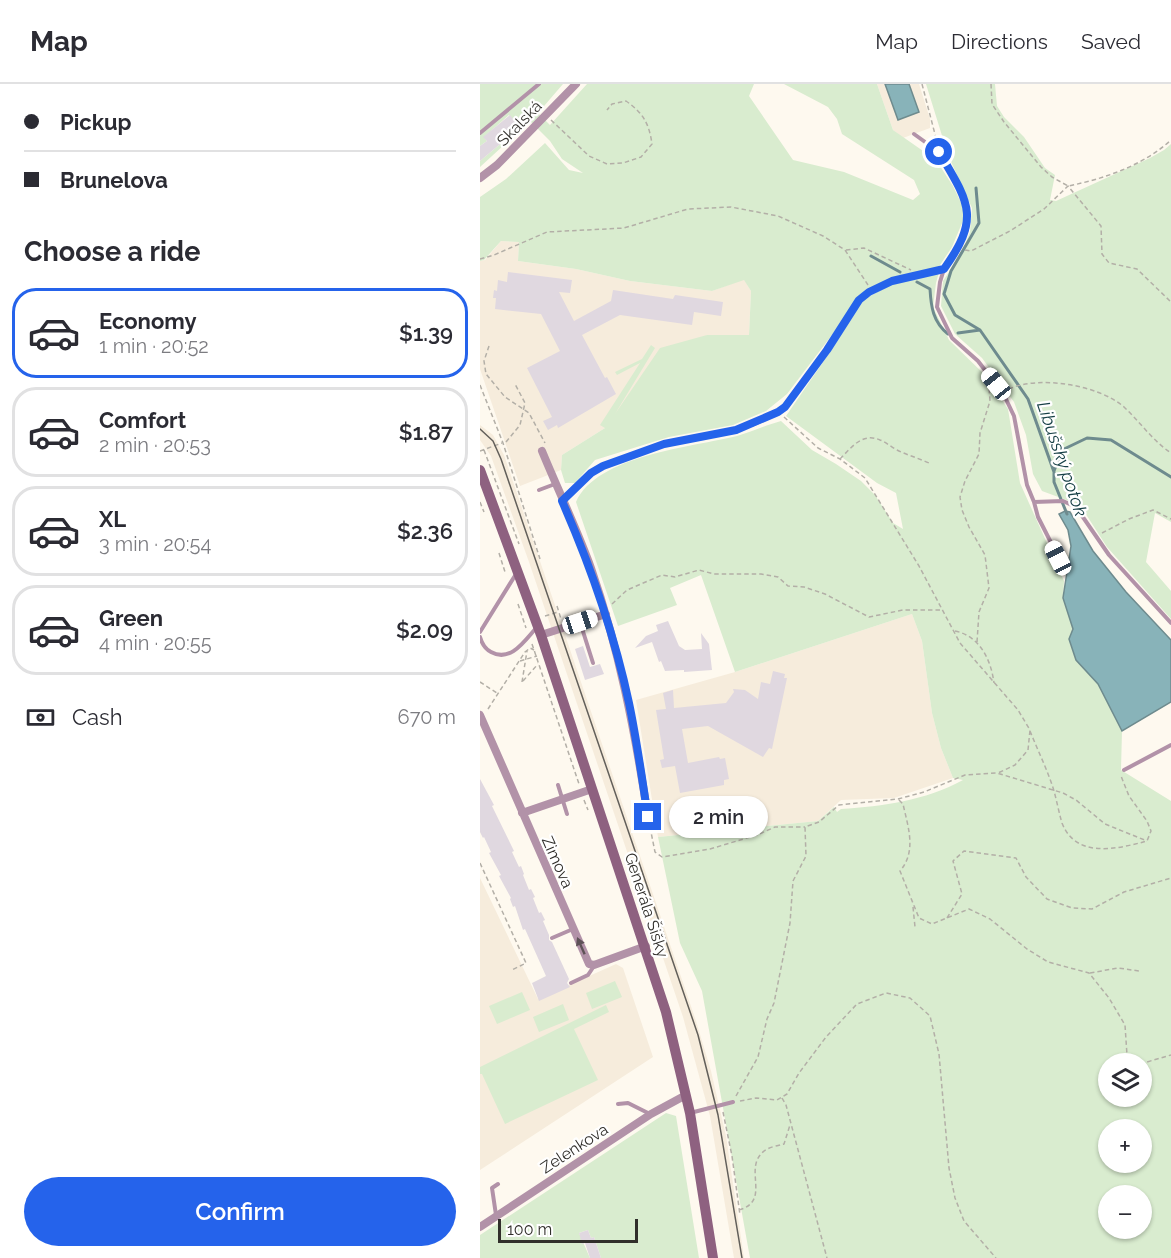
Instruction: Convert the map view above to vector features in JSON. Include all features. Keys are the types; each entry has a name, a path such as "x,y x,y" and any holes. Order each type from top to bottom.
{"main road":[{"name":"Generála Šišky","path":"480,470 539,631 587,791 646,946 666,1012 690,1113 713,1258"}],"street":[{"name":"Skalská","path":"480,178 497,165 576,84"},
{"path":"544,447 555,484 607,610 629,704 648,817"},
{"path":"539,631 564,627 607,610"},
{"name":"Zimova","path":"483,714 522,813 589,964 594,965"},
{"path":"522,813 587,791"},
{"path":"594,965 646,946"},
{"name":"Zelenkova","path":"480,1227 651,1114 686,1095"}],"lane":[{"path":"480,133 539,84"},
{"path":"914,134 939,152 957,183 968,214 967,230 958,249 944,269 937,308 952,338 978,361 1004,395 1014,416 1027,485 1038,517 1066,572"},
{"path":"562,501 591,473 603,466 664,444 736,430 778,412 785,407 827,350 859,300 869,292 892,281 944,269"},
{"path":"539,490 555,484"},
{"path":"1034,502 1063,501 1072,504 1080,511 1109,555 1171,623"},
{"path":"480,632 518,570"},
{"path":"580,622 593,663"},
{"path":"480,637 487,650 502,655 516,650 528,636 539,631"},
{"path":"1124,770 1171,745"},
{"path":"558,785 567,814"},
{"path":"552,938 574,928"},
{"path":"571,983 588,975 594,965"},
{"path":"690,1113 733,1102"},
{"path":"618,1104 628,1103 651,1114"},
{"path":"496,1216 492,1188 498,1184"}],"path":[{"path":"922,84 939,152"},
{"path":"991,84 992,104 1004,122 1041,167 1052,177 1068,186 1101,226 1102,254 1109,263 1137,269 1171,302"},
{"path":"546,115 589,156 607,164 623,163 641,157 652,144 650,130 640,111 626,101 612,104 607,110"},
{"path":"971,250 1010,231 1044,209 1068,186 1104,177 1159,151 1171,140"},
{"path":"480,259 537,238 547,232 624,228 688,209 730,207 778,216 824,236 845,250 868,285 869,292"},
{"path":"845,250 864,248 913,271 926,272"},
{"path":"489,346 484,361 486,374 505,397 530,413 544,447"},
{"path":"977,642 979,612 989,588 985,555 969,527 962,510 960,497 965,481 979,454 980,433 990,401 987,373"},
{"path":"506,442 520,425 525,403 515,384"},
{"path":"1009,388 1024,384 1059,384 1092,390 1107,396 1123,406 1171,453"},
{"path":"480,386 502,443 540,558"},
{"path":"778,412 818,448 840,459 865,478 919,566 960,643 1018,710 1030,730 1054,791 1063,824 1077,843 1089,849 1123,848 1147,841"},
{"path":"840,459 846,450 867,438 879,439 899,451 914,455 929,463"},
{"path":"480,451 502,443"},
{"path":"480,502 487,519"},
{"path":"1096,536 1153,510 1171,519"},
{"path":"498,549 505,572"},
{"path":"607,610 627,590 662,575 675,577 699,570 714,574 761,574 778,577 789,586 804,587 825,594 869,617 903,610 942,610"},
{"path":"518,603 528,636 587,791 589,815"},
{"path":"557,606 564,627"},
{"path":"544,610 544,617 559,612"},
{"path":"954,631 966,633 977,642 992,667 994,684"},
{"path":"528,649 534,650"},
{"path":"528,649 522,682 538,663"},
{"path":"483,714 528,649"},
{"path":"520,661 536,656"},
{"path":"480,682 499,694"},
{"path":"998,773 1015,765 1028,750 1030,730"},
{"path":"1124,770 1121,776 1129,796 1147,821 1151,831 1147,841"},
{"path":"648,817 656,852 662,856 710,849 757,835 775,827 805,827 819,822 839,806 898,799 924,792 965,775 998,773 1076,800 1105,824 1147,841"},
{"path":"898,799 903,804 912,841 907,863 900,872 919,918 932,924 969,909 990,919 1027,949 1048,962 1089,973 1118,968 1139,971"},
{"path":"733,1102 758,1057 767,1019 774,1003 790,923 793,881 806,856 805,827"},
{"path":"947,919 962,894 953,861 964,851 1016,858 1026,877 1047,898 1072,908 1092,909 1124,892 1171,878"},
{"path":"480,863 526,963 512,970"},
{"path":"913,903 915,927"},
{"path":"1089,973 1109,998 1125,1025 1127,1053"},
{"path":"746,1099 777,1100 787,1094 799,1073 826,1037 857,1004 885,993 910,998 930,1016 939,1054 949,1167 955,1198 964,1221 996,1258"},
{"path":"1152,1061 1171,1055"},
{"path":"781,1097 786,1105 827,1258"},
{"path":"721,1105 732,1156 740,1215"},
{"path":"739,1210 749,1207 754,1200 756,1163 762,1152 784,1144 791,1123"}],"shaded area":[{"path":"877,84 919,84 930,119 930,128 903,138 893,130"},
{"path":"501,241 519,242 518,261 576,269 630,281 712,291 744,279 751,291 749,335 707,335 605,428 562,455 561,470 520,486 480,369 480,261 485,260"},
{"path":"480,425 493,435 504,455 696,1021 711,1071 726,1136 744,1258 734,1258 710,1116 683,1017 529,562 491,456 480,440"},
{"path":"912,614 922,641 932,713 941,748 953,778 894,798 841,800 818,821 658,837 636,700 735,672"},
{"path":"480,878 538,999 616,964 623,968 653,1057 480,1170"}],"green space":[{"path":"480,84 563,84 538,113 550,125 587,84 754,84 749,96 793,160 844,172 913,200 920,194 914,180 842,134 837,119 828,107 784,84 877,84 893,130 936,160 953,186 965,216 952,247 938,268 897,277 860,298 787,394 766,411 733,425 669,437 595,460 575,483 565,483 561,470 562,455 605,428 600,425 640,363 617,375 615,372 642,359 651,345 655,348 615,414 660,348 707,335 749,335 751,291 744,280 712,291 630,281 576,269 518,261 519,242 501,241 484,260 480,261 480,197 506,179 545,143 569,170 583,173 562,159 550,141 530,121 480,167 480,161 511,135 507,130 516,124 509,115 484,137 487,141 480,146"},
{"path":"926,84 995,84 997,106 1004,117 1024,137 1045,168 1055,175 1050,200 1056,201 1150,158 1171,144 1171,522 1155,513 1146,562 1171,591 1171,619 1107,547 1080,505 1042,491 1033,474 1026,435 1014,402 982,358 955,334 941,306 943,281 962,252 970,232 972,208 948,155"},
{"path":"939,272 933,307 949,340 986,376 1008,409 1020,483 1064,581 1063,598 1073,629 1069,639 1076,660 1098,684 1122,731 1121,770 1171,801 1171,1258 750,1258 702,991 680,943 658,837 818,821 834,807 837,812 841,809 919,798 963,780 953,778 941,748 932,713 922,641 912,614 735,672 701,575 670,588 677,605 618,626 576,502 587,486 604,473 625,463 672,449 737,436 781,421 812,450 861,481 875,495 893,523 903,529 896,493 877,483 786,416 830,352 861,301 894,283"},
{"path":"615,981 622,997 592,1009 586,993"},
{"path":"522,992 530,1010 497,1024 489,1006"},
{"path":"563,1004 569,1020 539,1032 533,1017"},
{"path":"606,1005 609,1012 574,1029 598,1080 505,1124 480,1074 480,1067"},
{"path":"666,1113 676,1116 699,1258 601,1258 594,1237 591,1238 588,1230 579,1233 590,1258 480,1258 480,1235"}],"water":[{"path":"885,84 909,84 919,112 898,120"},
{"path":"1065,511 1070,512 1093,551 1126,592 1171,640 1171,702 1122,731 1098,684 1076,660 1069,639 1073,629 1063,598 1071,546 1068,530 1059,514"}],"building":[{"path":"510,115 517,124 508,131 511,135 480,161 480,146 487,141 483,137"},
{"path":"508,272 572,280 570,293 559,292 574,321 611,301 613,290 673,299 675,295 723,302 721,316 694,312 692,325 620,315 582,335 616,394 558,428 557,425 548,430 543,421 552,417 527,368 560,351 541,314 495,309 494,290 497,291 498,280 507,282"},
{"path":"668,621 679,646 685,650 702,649 701,633 709,644 712,670 665,671 652,642 635,648 646,636 658,631 656,625"},
{"path":"583,646 590,667 600,664 604,674 585,680 575,649"},
{"path":"773,671 785,674 784,678 787,678 772,749 769,748 763,757 708,726 682,729 688,763 725,758 729,779 724,780 724,785 680,793 675,766 662,768 660,760 664,759 656,710 666,709 663,693 673,690 674,708 726,703 734,692 733,689 745,690 758,699 761,682 770,684"},
{"path":"480,779 494,805 492,806 514,851 512,852 519,867 521,866 529,890 531,889 535,897 533,898 539,913 541,912 545,920 543,921 549,940 569,979 567,983 570,987 539,1001 532,983 546,976 480,832"},
{"path":"588,1230 591,1238 594,1237 601,1258 590,1258 585,1243 582,1244 579,1233"}],"waterway":[{"name":"Libušský potok","path":"976,188 979,223 951,271 944,294 955,315 980,330 1028,399 1054,472 1054,482 1067,514"},
{"path":"871,256 900,272"},
{"path":"917,282 930,289 934,314 948,334"},
{"path":"958,333 980,330"},
{"path":"1054,471 1062,450 1087,438 1111,440 1171,477"}],"tram line":[{"path":"480,429 493,441 501,459 698,1035 718,1115 742,1258"}],"route":[{"path":"648,817 636,736 608,623 584,551 562,501 591,473 603,466 664,444 736,430 778,412 785,407 827,350 859,300 869,292 892,281 944,269 958,249 967,230 968,214 957,183 939,152"}]}
